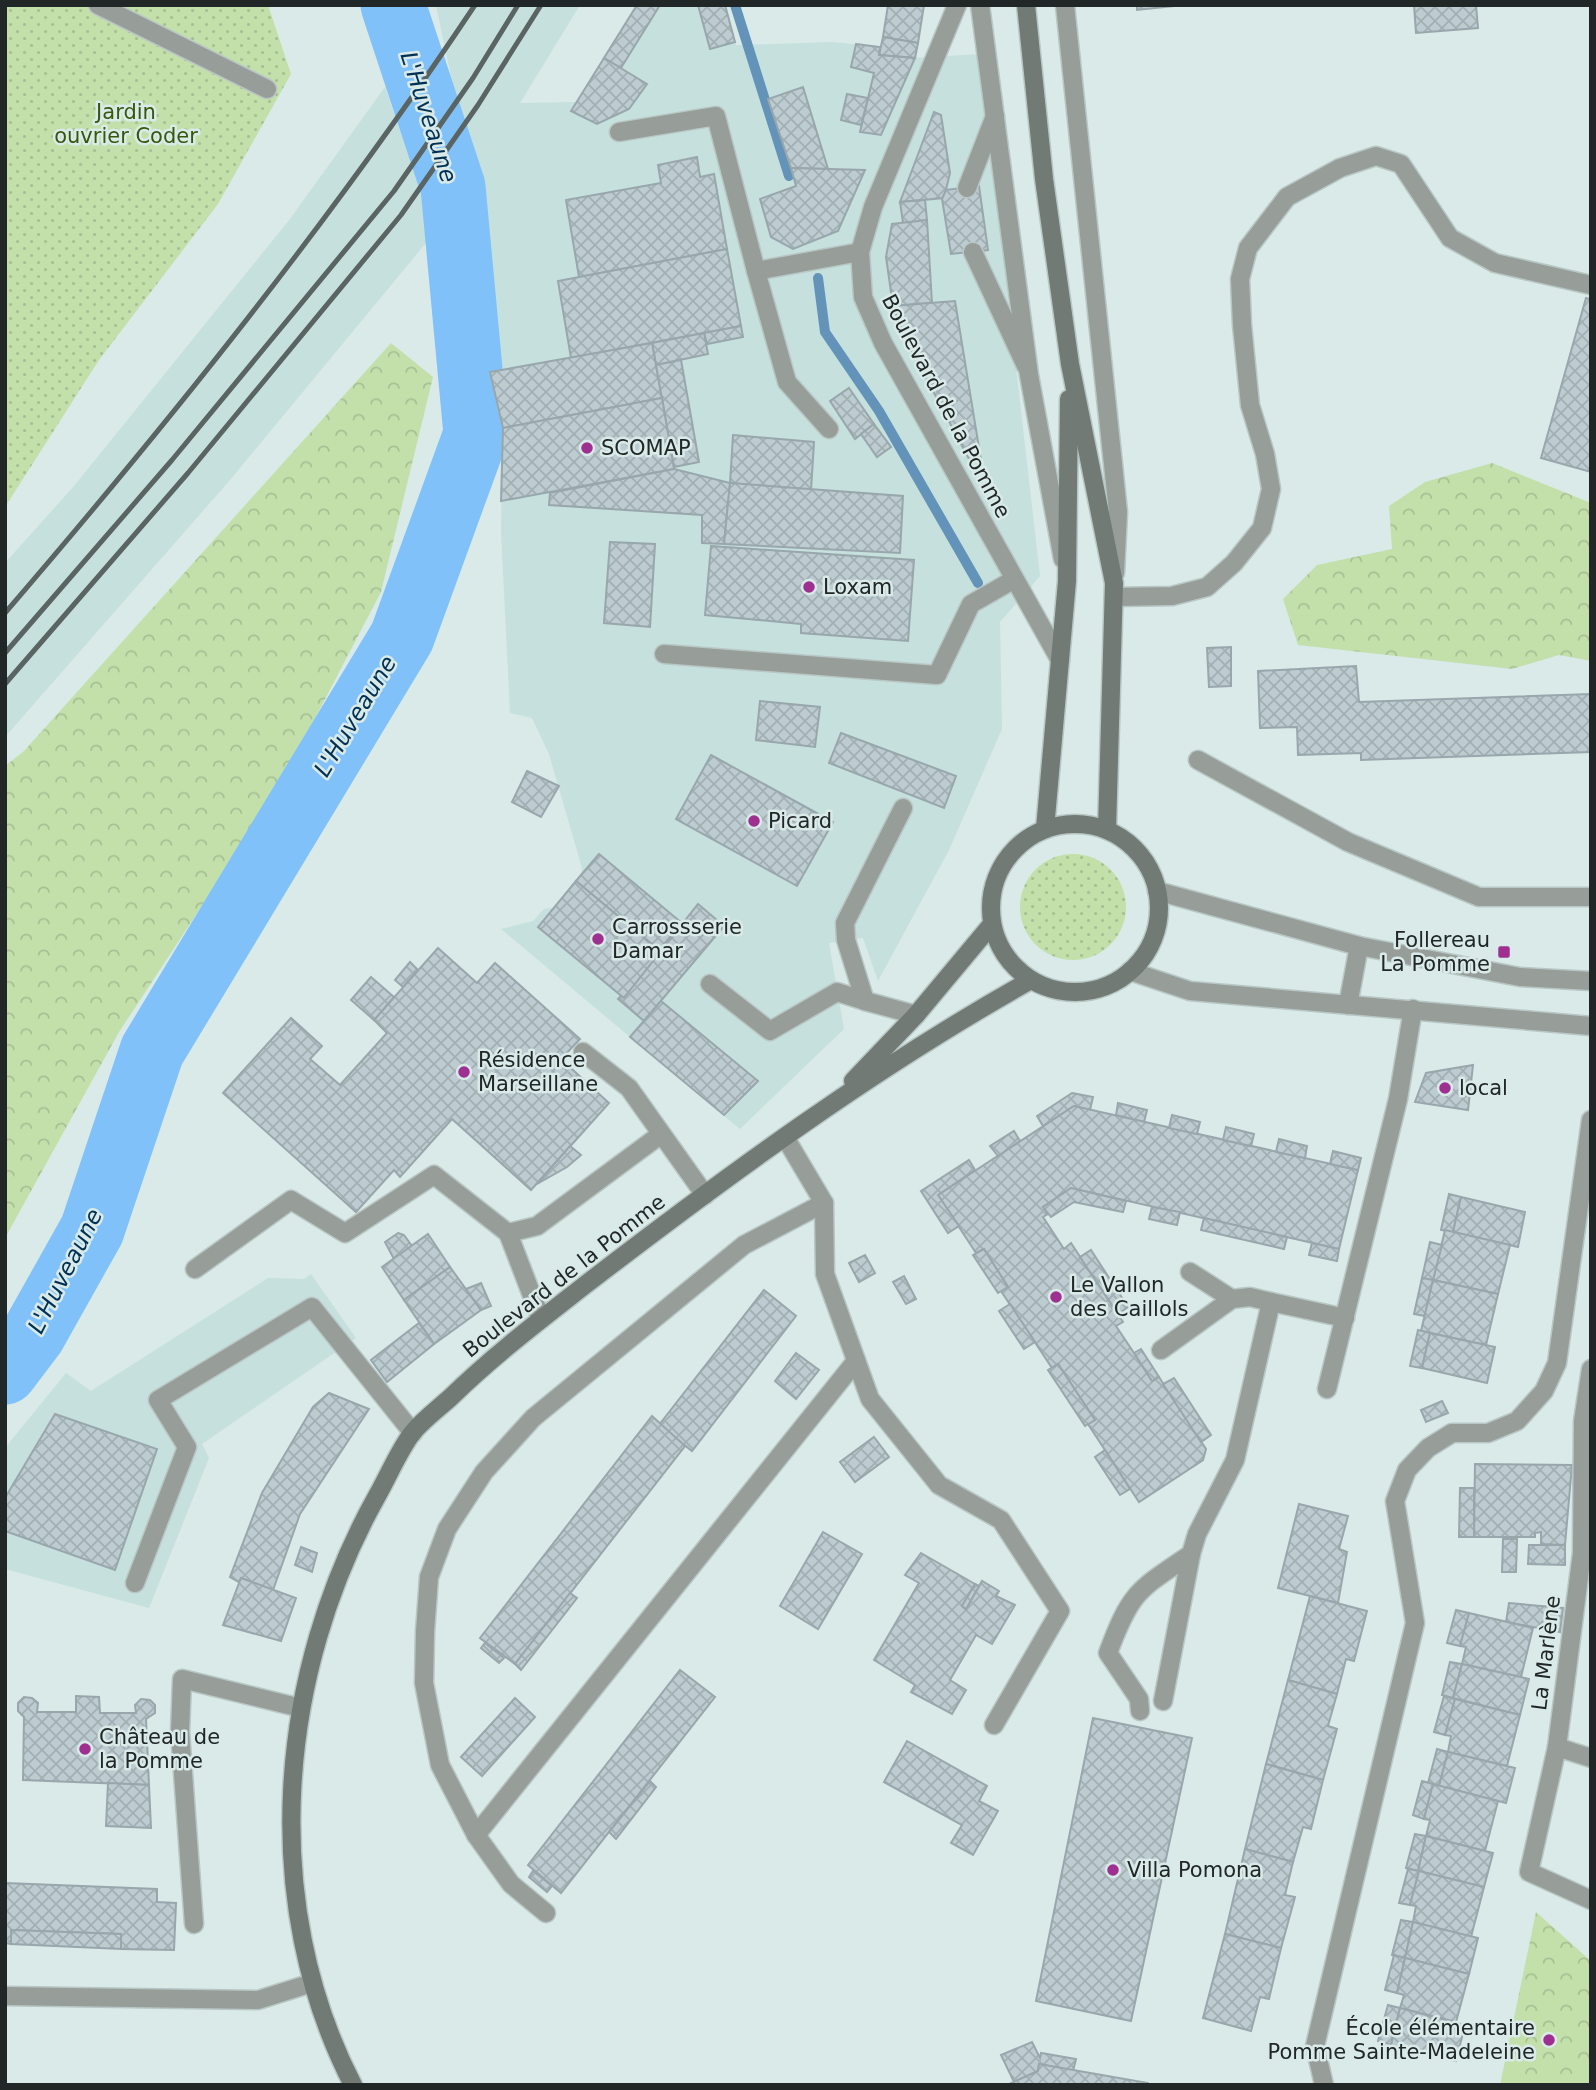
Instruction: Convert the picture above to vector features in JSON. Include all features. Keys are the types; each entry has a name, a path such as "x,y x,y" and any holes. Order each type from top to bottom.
{"main road":[{"path":"1026,5 1044,179 1070,364 1114,590 1107,830"},
{"path":"1045,829 1067,581 1070,364"},
{"path":"1076,823 1107,830 1125,840 1140,854 1151,871 1157,891 1159,913 1155,934 1145,955 1130,971 1112,983 1093,990 1071,992 1050,989 1031,980 1013,965 1000,946 992,924 991,900 997,878 1009,857 1025,840 1045,829 1076,823"},
{"name":"Boulevard de la Pomme","path":"830,1105 916,1015 992,924"},
{"name":"Boulevard de la Pomme","path":"353,2085 336,2052 312,1983 290,1849 291,1783 301,1708 333,1590 358,1531 413,1433 498,1352 705,1195 830,1105 969,1014 1031,980"}],"street":[{"path":"98,5 267,89"},
{"name":"Boulevard de la Pomme","path":"957,5 873,207 860,252 863,297 883,343 1060,660"},
{"path":"980,5 1029,375 1067,581"},
{"path":"1065,5 1118,512 1114,590 1172,596 1207,587 1234,563 1262,528 1271,489 1265,454 1250,405 1240,279 1248,248 1287,197 1340,168 1376,156 1401,164 1450,237 1495,263 1591,285"},
{"path":"619,131 716,116 787,382 829,429"},
{"path":"967,188 995,116"},
{"path":"756,271 860,252"},
{"path":"973,252 1029,375"},
{"path":"663,654 937,675 971,604 1013,580"},
{"path":"1198,760 1348,842 1479,897 1591,897"},
{"path":"865,1001 846,940 845,923 903,808"},
{"path":"1157,891 1359,946 1520,977 1591,981"},
{"path":"1348,1005 1359,946"},
{"path":"1130,971 1191,990 1591,1026"},
{"path":"710,984 770,1031 837,992 916,1015"},
{"path":"1327,1389 1398,1099 1413,1009"},
{"path":"583,1052 629,1088 705,1195"},
{"path":"1324,2085 1315,2046 1415,1623 1395,1501 1407,1470 1428,1447 1452,1433 1488,1433 1517,1421 1544,1391 1557,1363 1591,1120"},
{"path":"508,1233 537,1226 660,1135"},
{"path":"786,1139 824,1203 825,1274 870,1399 939,1485 1001,1520 1060,1611 994,1726"},
{"path":"195,1269 291,1200 345,1233 434,1175 508,1233 541,1319"},
{"path":"546,1913 511,1884 476,1835 440,1765 424,1683 429,1577 447,1529 484,1472 533,1418 744,1245 824,1203"},
{"path":"1190,1272 1232,1299"},
{"path":"1161,1350 1232,1299 1251,1297 1345,1318"},
{"path":"1163,1701 1191,1554 1197,1534 1235,1461 1271,1303"},
{"path":"135,1583 187,1447 158,1400 312,1307 413,1433"},
{"path":"476,1835 856,1361"},
{"name":"La Marlène","path":"1591,1369 1583,1421 1582,1553 1556,1746 1528,1872 1591,1900"},
{"path":"1140,1712 1139,1699 1108,1653 1123,1612 1138,1590 1191,1554"},
{"path":"194,1924 180,1732 181,1679 301,1708"},
{"path":"1556,1746 1591,1758"},
{"path":"5,1996 258,2000 312,1983"}],"shaded area":[{"path":"436,5 580,5 520,103 577,102 636,5 725,5 736,45 833,42 880,47 879,55 915,58 980,54 1040,576 1000,622 1002,729 949,850 878,981 863,938 829,943 844,1029 740,1129 501,929 533,921 544,909 560,907 573,895 580,881 582,868 549,754 532,718 510,713 501,531 503,428 489,372 471,172"},
{"path":"385,87 435,232 230,480 5,737 5,563 74,486 290,219"},
{"path":"311,1274 356,1338 202,1444 209,1458 149,1608 5,1569 5,1448 66,1373 91,1391 268,1278 304,1279"}],"green space":[{"name":"Jardin ouvrier Coder","path":"5,5 268,5 291,74 218,204 99,360 5,507"},
{"path":"391,343 433,377 381,592 276,793 119,1032 5,1238 5,766 24,751"},
{"path":"1492,463 1591,503 1591,661 1559,655 1512,669 1298,645 1283,599 1317,565 1392,549 1389,506 1425,482"},
{"path":"1073,854 1093,858 1110,870 1122,887 1126,907 1122,927 1110,944 1093,956 1073,960 1053,956 1036,944 1024,927 1020,907 1024,887 1036,870 1053,858"},
{"name":"École élémentaire Pomme Sainte-Madeleine","path":"1536,1912 1591,1961 1591,2085 1500,2085"}],"building":[{"path":"637,5 660,5 621,68 604,58"},
{"path":"698,5 725,5 735,42 710,49"},
{"path":"888,5 924,5 918,43 883,37"},
{"path":"1137,5 1184,5 1137,10"},
{"path":"1414,5 1476,5 1478,28 1416,33"},
{"path":"883,37 918,43 915,58 879,55"},
{"path":"856,44 880,47 879,55 915,58 881,135 860,132 874,73 851,67"},
{"path":"604,58 647,84 629,109 597,124 571,111"},
{"path":"803,87 828,169 791,168 768,99"},
{"path":"847,94 868,98 861,125 841,120"},
{"path":"934,112 941,115 950,173 944,198 900,202"},
{"path":"697,157 700,177 714,174 727,249 579,277 566,200 661,183 658,165"},
{"path":"791,168 865,170 838,231 793,249 771,237 760,199 796,186"},
{"path":"979,186 988,250 951,254 942,199 946,190"},
{"path":"925,200 927,220 903,223 900,202"},
{"path":"927,220 932,303 893,306 886,257 892,224"},
{"path":"727,249 741,326 571,358 558,281"},
{"path":"1586,298 1591,299 1591,472 1541,458"},
{"path":"955,301 981,460 970,461 905,338 893,306"},
{"path":"741,326 743,337 707,344 704,333"},
{"path":"704,333 708,354 656,365 652,343"},
{"path":"652,343 662,398 503,428 490,372"},
{"path":"681,360 699,462 674,467 656,365"},
{"path":"849,388 874,424 855,439 830,401"},
{"name":"SCOMAP","path":"662,398 674,469 501,501 503,428"},
{"path":"874,424 891,447 877,457 861,434"},
{"path":"733,435 814,442 811,490 730,483"},
{"path":"674,469 730,483 724,544 702,543 702,515 549,505 550,493"},
{"path":"730,483 903,496 900,553 724,544"},
{"path":"610,542 655,544 650,627 604,623"},
{"name":"Loxam","path":"711,546 914,560 908,641 801,633 801,624 705,615"},
{"path":"1231,647 1231,686 1209,687 1207,648"},
{"path":"1356,666 1359,702 1591,694 1591,752 1361,760 1361,753 1298,755 1297,727 1260,728 1258,671"},
{"path":"760,701 820,707 815,747 756,740"},
{"path":"841,733 956,776 944,808 829,763"},
{"name":"Picard","path":"711,755 833,822 797,886 676,819"},
{"path":"527,771 559,786 541,817 512,802"},
{"path":"599,854 682,923 659,950 576,881"},
{"name":"Carrossserie Damar","path":"576,881 661,952 624,998 538,927"},
{"path":"698,904 724,926 644,1021 618,999 621,996 624,998"},
{"name":"Résidence Marseillane","path":"438,948 477,983 495,963 580,1039 561,1059 609,1103 531,1190 452,1119 400,1177 394,1170 356,1212 223,1093 291,1018 322,1046 310,1059 340,1085 387,1033 374,1020"},
{"path":"410,962 418,970 403,987 395,980"},
{"path":"371,977 394,997 374,1020 351,1000"},
{"path":"661,1001 758,1081 724,1115 630,1037"},
{"name":"local","path":"1473,1065 1468,1110 1415,1102 1426,1073"},
{"path":"1072,1093 1093,1097 1090,1110 1074,1106 1043,1126 1037,1116"},
{"path":"1118,1103 1147,1110 1144,1122 1116,1115"},
{"name":"Le Vallon des Caillols","path":"1074,1106 1358,1170 1339,1249 1071,1188 1043,1207 1048,1214 1043,1217 1064,1249 1071,1243 1123,1322 1116,1326 1152,1381 1159,1377 1206,1449 1203,1460 1139,1502 1088,1424 1095,1420 1058,1364 1052,1368 1001,1291 1008,1287 984,1249 976,1253 938,1195"},
{"path":"1172,1115 1200,1122 1197,1134 1169,1128"},
{"path":"1226,1127 1254,1134 1251,1146 1223,1140"},
{"path":"1014,1131 1020,1141 998,1156 990,1146"},
{"path":"1279,1139 1307,1146 1305,1158 1276,1152"},
{"path":"570,1146 581,1155 567,1167 537,1184"},
{"path":"1333,1151 1361,1158 1358,1170 1330,1164"},
{"path":"969,1160 975,1170 938,1195 959,1226 948,1233 921,1191"},
{"path":"1071,1188 1126,1201 1123,1212 1074,1202 1051,1217 1043,1207"},
{"path":"1449,1194 1461,1197 1453,1232 1441,1230"},
{"path":"1461,1197 1525,1212 1518,1247 1453,1232"},
{"path":"1152,1207 1180,1212 1177,1225 1149,1219"},
{"path":"1204,1218 1287,1237 1284,1249 1201,1230"},
{"path":"1445,1230 1510,1245 1498,1294 1433,1280"},
{"path":"398,1233 404,1235 412,1246 394,1259 385,1242"},
{"path":"428,1234 450,1267 404,1300 382,1267"},
{"path":"1430,1242 1442,1245 1433,1280 1422,1278"},
{"path":"1312,1243 1339,1249 1337,1261 1309,1255"},
{"path":"984,1249 1008,1287 998,1293 973,1255"},
{"path":"1091,1250 1128,1307 1118,1314 1080,1257"},
{"path":"865,1255 875,1273 859,1282 849,1263"},
{"path":"450,1267 481,1310 434,1344 404,1300"},
{"path":"904,1276 916,1299 906,1304 893,1282"},
{"path":"1422,1278 1433,1280 1425,1316 1414,1314"},
{"path":"1433,1280 1498,1294 1486,1345 1421,1331"},
{"path":"481,1283 491,1306 481,1310 466,1289"},
{"path":"764,1290 796,1316 692,1451 659,1425"},
{"path":"1010,1304 1035,1342 1024,1349 999,1311"},
{"path":"419,1323 434,1344 387,1382 371,1360"},
{"path":"1418,1330 1430,1333 1422,1368 1410,1366"},
{"path":"1430,1333 1495,1347 1487,1383 1422,1368"},
{"path":"1141,1349 1159,1377 1152,1381 1134,1353"},
{"path":"796,1353 819,1370 796,1399 775,1381"},
{"path":"1058,1364 1095,1420 1085,1426 1048,1370"},
{"path":"1174,1378 1211,1435 1201,1442 1163,1384"},
{"path":"329,1393 369,1409 300,1514 273,1590 241,1578 239,1582 230,1577 262,1493 313,1407"},
{"path":"1442,1401 1448,1413 1426,1422 1421,1410"},
{"path":"55,1414 157,1449 115,1570 5,1531 5,1498"},
{"path":"652,1416 685,1446 515,1664 480,1638"},
{"path":"874,1437 889,1457 855,1482 840,1462"},
{"path":"1105,1450 1130,1489 1120,1495 1095,1457"},
{"path":"1475,1464 1572,1465 1565,1545 1541,1544 1541,1532 1535,1533 1535,1537 1474,1537"},
{"path":"1460,1488 1474,1488 1474,1537 1459,1537"},
{"path":"1299,1504 1348,1516 1339,1549 1347,1552 1338,1603 1278,1588"},
{"path":"823,1532 862,1554 818,1629 780,1606"},
{"path":"1503,1539 1517,1539 1516,1572 1502,1572"},
{"path":"1529,1545 1565,1545 1565,1565 1528,1564"},
{"path":"301,1547 317,1553 312,1572 295,1565"},
{"path":"921,1553 975,1584 962,1606 966,1609 982,1581 999,1591 996,1596 1015,1605 992,1644 976,1635 950,1680 966,1690 952,1714 911,1692 915,1685 874,1660 919,1583 905,1575"},
{"path":"241,1578 296,1598 281,1641 223,1625"},
{"path":"975,1584 979,1586 966,1609 962,1606"},
{"path":"570,1593 577,1598 521,1670 515,1664"},
{"path":"1310,1596 1367,1611 1354,1661 1346,1659 1337,1694 1288,1680"},
{"path":"1509,1603 1563,1608 1560,1632 1506,1622"},
{"path":"1456,1610 1469,1613 1460,1646 1447,1643"},
{"path":"1469,1613 1533,1628 1521,1677 1462,1664 1466,1647 1460,1646"},
{"path":"485,1643 504,1658 499,1663 481,1648"},
{"path":"1450,1662 1462,1664 1453,1698 1442,1695"},
{"path":"1462,1664 1529,1679 1520,1715 1453,1698"},
{"path":"680,1670 715,1697 561,1893 528,1865"},
{"path":"1288,1680 1337,1694 1328,1726 1337,1729 1323,1780 1266,1764"},
{"name":"Château de la Pomme","path":"76,1696 99,1697 100,1713 136,1713 135,1705 141,1699 150,1700 155,1705 155,1713 146,1719 149,1785 23,1780 24,1717 18,1711 18,1703 24,1697 32,1698 38,1703 37,1712 76,1712"},
{"path":"1444,1696 1455,1699 1445,1735 1434,1732"},
{"path":"515,1698 535,1717 482,1776 461,1757"},
{"path":"1455,1699 1520,1715 1507,1766 1448,1752 1451,1736 1445,1735"},
{"name":"Villa Pomona","path":"1093,1718 1192,1738 1131,2021 1036,2001"},
{"path":"907,1741 987,1786 979,1801 998,1811 973,1855 951,1843 962,1825 884,1782"},
{"path":"1437,1749 1448,1752 1439,1786 1428,1783"},
{"path":"1448,1752 1515,1768 1506,1803 1439,1786"},
{"path":"1266,1764 1323,1780 1311,1829 1303,1827 1293,1862 1245,1849"},
{"path":"650,1781 656,1787 616,1839 609,1832"},
{"path":"1422,1781 1433,1784 1424,1819 1413,1815"},
{"path":"108,1783 149,1785 151,1828 106,1826"},
{"path":"1433,1784 1498,1801 1485,1851 1426,1836 1430,1820 1424,1819"},
{"path":"1415,1834 1426,1836 1418,1871 1406,1868"},
{"path":"1426,1836 1493,1853 1484,1887 1418,1871"},
{"path":"1245,1849 1293,1862 1285,1895 1295,1897 1281,1948 1225,1934"},
{"path":"1408,1869 1419,1871 1410,1905 1399,1903"},
{"path":"533,1871 552,1886 547,1892 529,1877"},
{"path":"1419,1871 1484,1887 1471,1937 1413,1922 1416,1906 1410,1905"},
{"path":"5,1883 157,1889 157,1902 176,1903 174,1950 121,1949 121,1934 11,1930 11,1944 5,1943"},
{"path":"1401,1920 1413,1922 1405,1958 1392,1955"},
{"path":"1413,1922 1478,1938 1469,1974 1405,1958"},
{"path":"11,1930 121,1934 121,1949 11,1944"},
{"path":"1225,1934 1281,1948 1269,1999 1260,1997 1251,2031 1203,2018"},
{"path":"1394,1955 1405,1958 1397,1993 1385,1990"},
{"path":"1405,1958 1469,1974 1456,2022 1400,2008 1404,1995 1397,1993"},
{"path":"1388,2005 1400,2008 1391,2045 1378,2041"},
{"path":"1400,2008 1465,2025 1456,2061 1391,2045"},
{"path":"1032,2042 1040,2058 1041,2053 1076,2059 1073,2071 1039,2064 1038,2071 1014,2082 1001,2055"},
{"path":"1039,2064 1148,2085 1007,2085 1038,2071"}],"waterway":[{"name":"L'Huveaune","path":"5,1372 33,1335 92,1230 152,1051 402,637 476,434 453,187 393,5"},
{"path":"735,5 789,176"},
{"path":"818,278 825,332 879,411 978,583"}],"railway":[{"path":"5,613 190,392 308,240 475,5"},
{"path":"5,653 172,460 394,191 473,78 518,5"},
{"path":"5,684 188,473 401,215 478,105 541,5"}],"place":[{"name":"SCOMAP","path":"587,448"},
{"name":"Loxam","path":"809,587"},
{"name":"Picard","path":"754,821"},
{"name":"Carrossserie Damar","path":"598,939"},
{"name":"Follereau La Pomme","path":"1504,952"},
{"name":"Résidence Marseillane","path":"464,1072"},
{"name":"local","path":"1445,1088"},
{"name":"Le Vallon des Caillols","path":"1056,1297"},
{"name":"Château de la Pomme","path":"85,1749"},
{"name":"Villa Pomona","path":"1113,1870"},
{"name":"École élémentaire Pomme Sainte-Madeleine","path":"1549,2040"}]}
